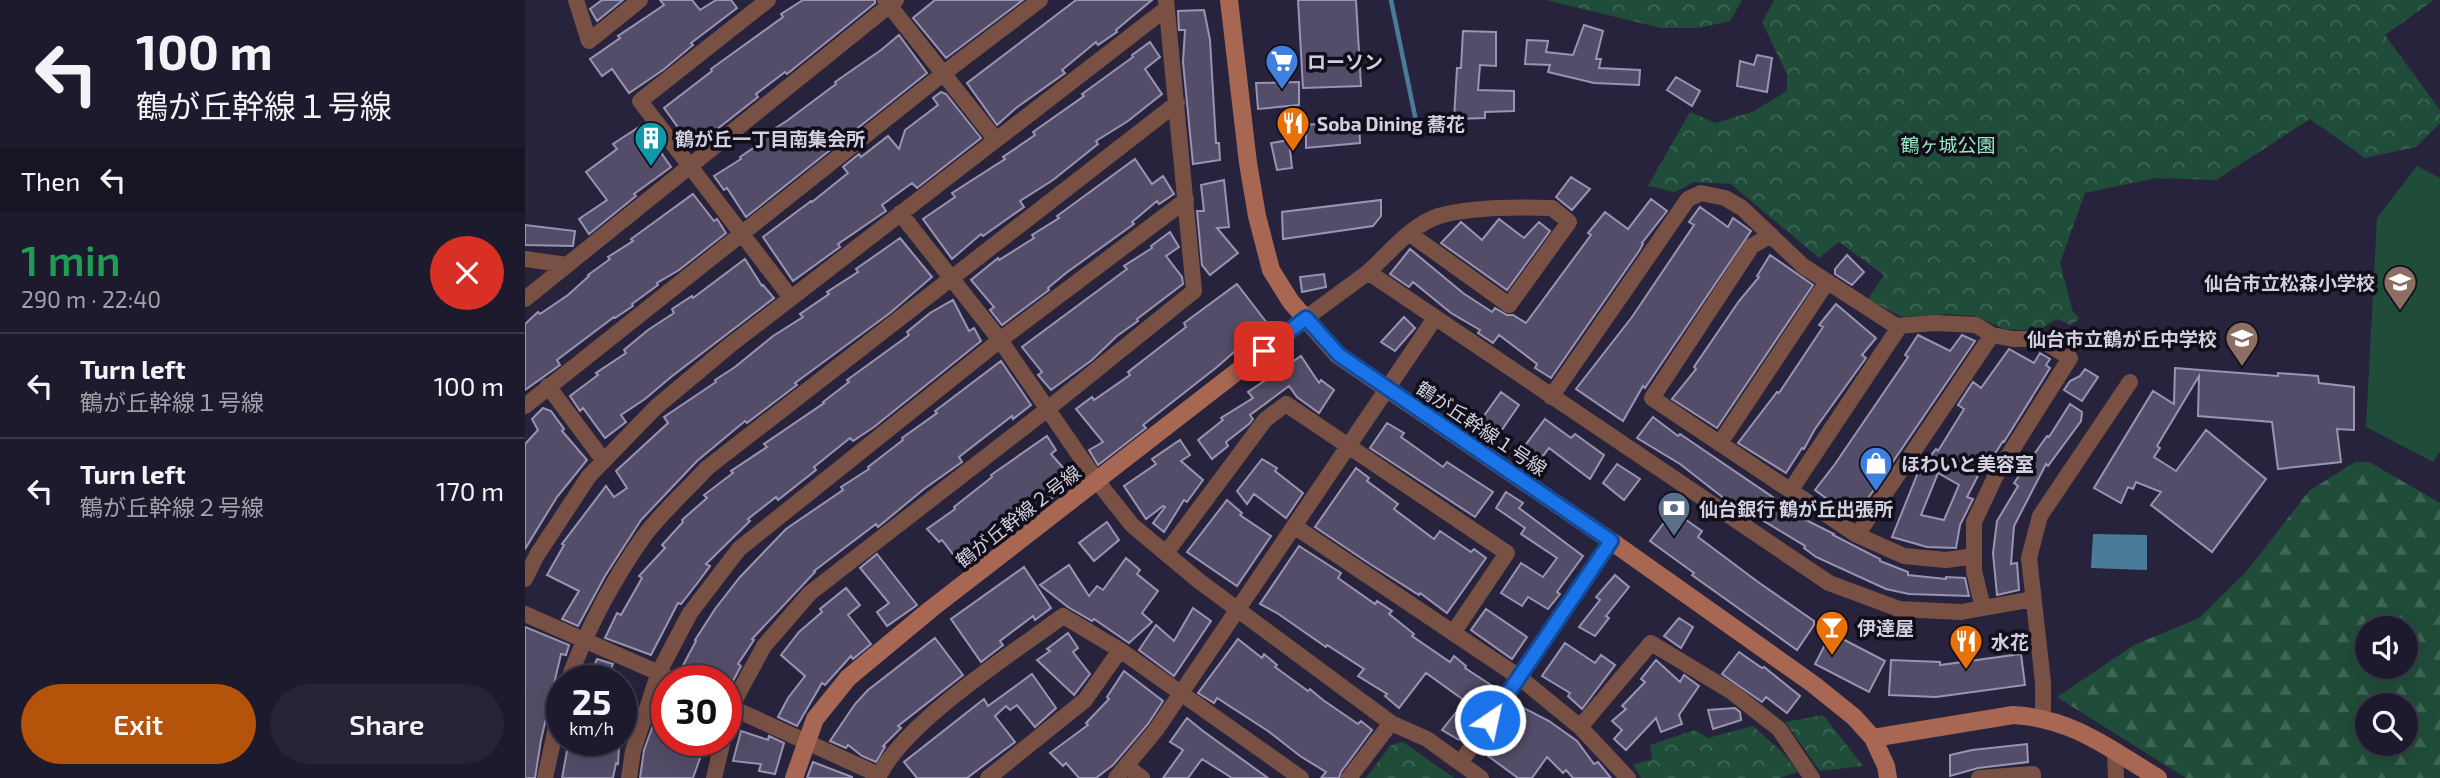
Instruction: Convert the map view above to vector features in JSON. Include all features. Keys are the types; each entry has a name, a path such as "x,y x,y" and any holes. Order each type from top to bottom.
{"street":[{"path":"576,0 589,41 640,0"},
{"path":"768,0 640,101 791,298"},
{"path":"525,406 944,73 1040,0"},
{"name":"鶴が丘幹線１号線","path":"1229,0 1248,163 1257,216 1272,270 1291,302 1339,355 1611,541 1813,684 1854,717 1873,738 1886,766 1888,778"},
{"path":"525,299 890,2 996,140"},
{"path":"742,684 764,646 810,593 1049,408 1194,291 1167,4"},
{"path":"525,579 537,555 589,476 656,407 1167,4"},
{"path":"574,665 583,640 607,594 645,534 708,468 1177,103"},
{"path":"1551,397 1688,199 1701,193 1725,198 1742,208 1803,265 1896,326 1935,323 1976,325 1992,335 2013,339 2040,339 2070,358 1996,475 1974,522 1974,571 1983,608"},
{"path":"663,665 690,613 739,549 1000,340 1186,200"},
{"path":"1306,318 1368,272 1410,234 1425,222 1439,216 1467,211 1552,208 1569,222 1510,305 1410,234"},
{"path":"900,214 1000,340 1097,481 1132,525 1199,581 1391,723 1427,739 1481,778"},
{"path":"1771,235 1752,246 1652,398 1857,535 1904,556 1946,559 1974,556"},
{"path":"525,259 567,265"},
{"path":"1368,272 1829,583 1899,609 1961,612 2033,599"},
{"path":"1720,443 1827,282"},
{"name":"鶴が丘幹線２号線","path":"794,778 815,719 848,678 942,600 1306,318"},
{"path":"1142,778 1122,772 1182,692 1435,318"},
{"path":"1790,491 1900,326"},
{"path":"1857,535 1992,335"},
{"path":"2043,718 2043,682 2029,558 2041,516 2130,382"},
{"path":"548,386 604,461"},
{"path":"1166,553 1265,419 1286,404 1507,553 1453,633"},
{"path":"1294,526 1519,677 1580,727 1628,778"},
{"path":"1461,762 1611,541"},
{"path":"525,614 651,669"},
{"path":"742,712 879,776 911,733 1063,616 1182,692 1301,778"},
{"path":"1580,727 1651,643 1732,692 1779,729 1812,778"},
{"path":"988,778 1085,700 1119,650"},
{"path":"629,778 633,751 651,696"},
{"path":"1873,738 2013,715 2043,718 2081,732 2158,778"},
{"path":"1349,778 1391,723"},
{"path":"2115,752 2116,778"},
{"path":"545,778 550,756"},
{"path":"714,778 719,756"},
{"path":"1979,778 2033,774 2033,778"}],"green space":[{"path":"1546,0 1742,0 1730,21 1698,28 1661,28"},
{"name":"鶴ヶ城公園","path":"1774,0 2434,0 2385,35 2440,110 2440,123 2416,147 2365,158 2310,119 2216,180 2156,178 2085,193 2060,263 2073,312 2080,318 2071,325 2057,319 2037,331 2004,329 1975,316 1948,314 1902,317 1868,299 1884,275 1839,242 1819,258 1731,184 1694,182 1675,192 1648,186 1690,112 1715,123 1752,112 1787,91 1787,74 1762,22"},
{"name":"仙台市立松森小学校","path":"2417,166 2440,178 2440,452 2433,462 2366,427 2377,218"},
{"path":"2355,462 2369,462 2440,503 2440,778 2186,778 2057,697 2134,645 2199,618 2246,572 2309,491"},
{"path":"1823,715 1863,766 1820,771 1785,722"},
{"path":"1753,726 1783,753 1798,772 1780,778 1641,778 1633,765 1652,759 1650,745 1695,730 1708,738"},
{"path":"1403,742 1454,778 1366,778 1391,745"}],"water":[{"path":"2093,534 2147,535 2147,570 2091,568"}],"building":[{"path":"602,0 623,0 597,21 590,9"},
{"path":"660,0 692,0 700,10 716,0 731,0 737,8 691,43 693,45 663,70 629,93 612,69 602,76 590,59 664,5"},
{"path":"803,0 875,0 875,3 787,74 785,72 756,94 758,97 693,148 664,108 712,71 711,69 783,17 781,14"},
{"path":"935,0 1023,0 946,58 913,18"},
{"path":"1076,0 1152,0 1116,30 1117,32 1098,45 1096,42 1062,70 1065,73 997,125 967,83"},
{"path":"1298,0 1356,0 1361,86 1303,88"},
{"path":"1204,10 1210,40 1216,143 1219,143 1220,160 1193,164 1183,62 1185,30 1179,30 1178,11"},
{"path":"1584,25 1603,31 1596,59 1601,59 1599,68 1640,70 1639,85 1594,83 1548,72 1550,65 1525,64 1527,40 1548,41 1546,52 1573,55"},
{"path":"1463,31 1496,32 1496,66 1480,65 1478,90 1514,91 1514,111 1485,112 1485,118 1454,119 1457,68 1461,68"},
{"path":"899,35 927,73 746,217 727,188 724,190 714,176 741,159 740,157 765,140 762,137"},
{"path":"1150,42 1160,57 1145,69 1162,94 1128,121 1096,141 1098,144 1053,180 1020,201 1024,207 983,236 981,234 952,259 923,219 955,197 952,193 1005,159 1003,157 1035,135 1033,132 1084,96 1082,94"},
{"path":"1757,55 1772,58 1767,92 1737,86 1740,61 1754,65"},
{"path":"1676,77 1700,91 1692,106 1667,90"},
{"path":"1299,82 1299,105 1258,109 1256,83"},
{"path":"941,92 946,94 981,138 917,188 912,183 882,205 886,211 838,244 840,247 793,281 763,237 848,173 843,167 859,154 861,157 888,136 899,149 905,130 938,105 933,98"},
{"path":"1359,120 1360,143 1306,148 1306,125"},
{"path":"642,125 671,167 634,194 636,196 589,234 579,219 607,200 586,172 617,149 613,144"},
{"path":"1289,140 1292,168 1277,170 1271,143"},
{"path":"1135,159 1152,184 1163,176 1174,194 1159,204 1157,201 1132,222 1134,224 1066,273 1048,288 1049,290 1002,325 990,310 994,307 971,280 998,258 999,260 1034,238 1032,235 1059,218 1057,216"},
{"path":"1571,177 1590,189 1572,210 1556,197"},
{"path":"1224,180 1229,227 1217,228 1238,253 1210,275 1202,265 1197,211 1204,211 1201,185"},
{"path":"693,194 714,221 717,219 726,233 679,270 657,283 658,285 632,304 633,306 557,360 560,365 525,390 525,324 538,312 540,314 568,295 588,275 610,259 608,257"},
{"path":"1651,199 1667,211 1642,243 1551,378 1535,368 1537,364 1499,335 1493,343 1478,333 1480,330 1451,313 1413,282 1409,287 1390,274 1410,249 1463,293 1492,312 1495,308 1526,323 1605,212 1628,229"},
{"path":"1381,200 1381,216 1373,226 1283,239 1282,212"},
{"path":"1700,207 1728,227 1733,218 1751,231 1645,388 1643,386 1623,421 1576,389 1632,317 1694,225 1689,222"},
{"path":"1499,219 1524,238 1539,222 1550,231 1507,290 1441,243 1461,222 1482,240"},
{"path":"525,225 575,231 573,246 525,245"},
{"path":"1170,232 1179,247 1166,256 1182,277 1183,284 1137,319 1138,321 1117,336 1092,360 1051,390 1038,375 1042,372 1022,347 1127,269 1124,266 1152,248 1151,246"},
{"path":"900,238 932,277 890,313 795,383 797,385 747,423 745,421 697,461 641,520 605,576 578,626 562,619 579,591 547,575 564,545 562,544 606,486 614,497 627,488 616,471 668,423 664,417 803,317 800,314"},
{"path":"1770,255 1813,285 1717,428 1672,399 1696,369 1694,367 1739,301 1759,277 1757,276"},
{"path":"1847,255 1864,272 1852,285 1835,274 1835,269"},
{"path":"745,259 762,286 774,298 621,415 626,422 605,438 583,408 580,411 570,396 598,375 596,373 626,353 624,350 648,330 674,313 672,309 692,296 693,298"},
{"path":"1324,274 1326,287 1302,292 1300,277"},
{"path":"1237,284 1267,323 1217,367 1143,425 1146,428 1098,465 1089,450 1103,442 1076,409 1130,375 1128,372 1186,327 1184,323"},
{"path":"953,300 969,331 974,328 981,341 874,427 853,441 850,438 814,467 816,470 778,500 776,497 748,519 750,521 706,564 710,566 681,604 678,603 651,655 605,638 617,613 621,615 642,578 639,576 665,548 662,545 682,520 707,498 704,495 733,473 731,471 767,447 764,444 824,403 849,382 847,380 909,335 907,332 930,313"},
{"path":"1836,304 1876,338 1862,355 1866,358 1786,473 1738,443 1777,392 1779,393 1823,327 1819,325"},
{"path":"1404,317 1415,328 1395,351 1381,342"},
{"path":"1918,335 1950,351 1962,335 1975,341 1854,519 1815,490 1908,357 1905,355"},
{"path":"2009,349 2034,363 2040,353 2050,359 2046,365 2050,368 2004,442 1987,466 1984,464 1967,497 1973,499 1960,525 1956,548 1927,547 1892,537 1919,470 1936,449 1938,451 1964,409 1958,405 1973,382 1981,388","holes":["1938,473 1959,485 1944,520 1921,515"]},
{"path":"1301,356 1319,383 1321,380 1334,390 1319,413 1297,397 1289,386 1250,415 1253,419 1249,424 1226,442 1228,446 1212,459 1198,440 1223,420 1221,418 1253,398 1248,392"},
{"path":"1001,361 1031,405 1013,419 1012,416 959,457 962,462 878,527 876,524 814,571 752,639 754,640 740,665 683,665 715,609 740,577 786,529 843,490 841,487 869,469 868,467 903,440 902,438 937,413 935,411"},
{"path":"2175,368 2278,376 2278,373 2318,376 2319,383 2354,387 2354,430 2337,429 2341,462 2278,469 2272,422 2198,416 2199,376 2157,446 2160,448 2154,457 2176,471 2206,430 2266,479 2212,552 2151,505 2161,492 2136,482 2133,489 2128,487 2121,503 2094,488 2153,391 2174,404"},
{"path":"2085,369 2098,377 2082,401 2064,390 2070,381 2080,376"},
{"path":"1501,392 1519,405 1499,434 1481,420"},
{"path":"2070,404 2082,412 2081,421 2048,466 2046,464 2014,526 2011,564 2017,563 2019,590 1997,595 1993,553 1997,521 2018,486 2014,483"},
{"path":"543,408 551,411 564,429 562,431 587,460 557,497 525,549 525,444 538,430 532,419"},
{"path":"1653,417 1786,506 1789,502 1809,515 1806,520 1880,561 1908,572 1908,575 1965,578 1969,596 1909,594 1886,589 1816,557 1804,548 1805,546 1731,501 1730,503 1680,464 1637,438"},
{"path":"1545,419 1571,438 1575,434 1604,455 1590,479 1549,448 1537,464 1521,451"},
{"path":"1387,423 1404,433 1401,437 1443,467 1447,462 1493,492 1475,517 1370,448"},
{"path":"1047,436 1056,450 1051,454 1074,480 1047,502 1041,493 1028,503 1034,512 1022,521 1020,519 962,566 942,540 939,542 927,529 955,509 954,507 992,477 991,475"},
{"path":"1180,440 1190,455 1181,461 1203,480 1187,502 1184,500 1164,532 1153,523 1165,507 1146,519 1124,486 1156,464 1152,459"},
{"path":"1262,459 1277,468 1275,471 1303,493 1286,518 1254,494 1247,504 1237,491"},
{"path":"1617,464 1640,479 1624,500 1603,483"},
{"path":"1356,468 1369,478 1367,481 1398,504 1394,509 1434,539 1440,531 1471,552 1474,549 1486,558 1447,613 1315,527"},
{"path":"1506,492 1523,503 1519,508 1583,556 1548,609 1528,597 1522,606 1501,593 1521,563 1543,577 1557,558 1521,534 1525,528 1496,508"},
{"path":"1227,500 1242,513 1240,515 1271,536 1237,586 1187,552"},
{"path":"1673,511 1702,531 1698,537 1814,621 1797,650 1692,575 1694,573 1650,541"},
{"path":"1107,522 1119,540 1094,561 1079,543"},
{"path":"1299,546 1341,573 1338,578 1375,604 1377,601 1392,611 1389,614 1414,634 1412,636 1450,662 1454,656 1465,668 1497,689 1459,740 1442,730 1465,701 1426,673 1399,708 1385,696 1387,694 1358,676 1364,669 1260,604"},
{"path":"877,554 917,605 887,626 877,612 889,603 860,568"},
{"path":"1126,558 1140,570 1137,574 1158,591 1142,613 1152,622 1129,643 1094,619 1092,621 1068,607 1040,585 1069,565 1089,596 1097,586 1103,590"},
{"path":"1024,567 1051,608 1035,620 1033,616 1000,641 1003,645 981,662 951,619"},
{"path":"1615,575 1629,587 1606,616 1609,618 1595,636 1579,627 1600,600 1596,597"},
{"path":"846,588 860,605 848,615 871,644 853,659 851,656 825,685 822,683 797,726 778,717 805,676 781,655 799,632 822,612 820,609"},
{"path":"1193,608 1211,621 1174,676 1139,650 1156,625 1174,641"},
{"path":"1486,609 1527,637 1512,659 1471,630"},
{"path":"1679,618 1693,627 1681,648 1664,636"},
{"path":"525,627 569,645 566,655 561,654 558,665 546,665 546,718 535,778 525,778"},
{"path":"1068,633 1078,648 1073,652 1090,674 1074,695 1037,660"},
{"path":"1831,633 1885,661 1869,692 1815,664"},
{"path":"935,638 963,675 898,726 901,728 883,746 885,747 876,762 862,756 848,745 846,748 830,741 868,690"},
{"path":"1238,639 1262,658 1264,654 1277,665 1275,667 1308,691 1310,689 1358,724 1361,721 1372,730 1339,778 1321,778 1326,772 1268,731 1217,698 1214,703 1198,693"},
{"path":"1565,643 1595,663 1601,655 1615,665 1582,709 1568,696 1570,693 1542,676"},
{"path":"1739,652 1764,667 1800,696 1787,713 1766,697 1762,702 1722,674"},
{"path":"2021,654 2025,685 1936,697 1889,695 1891,660 1940,662 1940,665"},
{"path":"597,659 613,664 613,665 595,665"},
{"path":"1656,660 1680,682 1684,675 1699,686 1679,715 1682,724 1661,732 1656,718 1626,750 1614,739 1622,730 1612,721 1626,709 1622,706 1645,682 1641,679"},
{"path":"1124,671 1163,701 1148,724 1113,765 1096,778 1079,778 1066,763 1063,766 1050,753 1088,725 1086,723 1109,699 1107,697"},
{"path":"1032,674 1056,708 1035,727 1017,705 1010,710 1006,706 995,716 1015,742 967,778 917,778 904,762 984,699 988,706"},
{"path":"1520,706 1549,721 1577,741 1594,764 1598,762 1611,778 1573,778 1566,770 1563,773 1547,757 1532,778 1518,778 1488,756"},
{"path":"1735,708 1740,712 1741,720 1713,729 1708,710"},
{"path":"1187,718 1268,778 1232,778 1202,759 1188,778 1163,778 1183,750 1170,742"},
{"path":"651,731 651,756 701,756 693,778 640,778 644,750"},
{"path":"742,731 768,740 769,736 784,743 775,774 759,771 761,764 733,761 734,756 742,756"},
{"path":"2027,744 2028,762 1978,768 1950,776 1950,755"},
{"path":"566,756 618,756 613,778 562,778"},
{"path":"813,762 852,777 852,778 807,778"}],"waterway":[{"path":"1391,0 1416,121"}],"place":[{"name":"ローソン","path":"1282,91"},
{"name":"Soba Dining 蕎花","path":"1293,153"},
{"name":"鶴が丘一丁目南集会所","path":"651,168"},
{"name":"仙台市立松森小学校","path":"2400,312"},
{"name":"仙台市立鶴が丘中学校","path":"2242,368"},
{"name":"ほわいと美容室","path":"1876,493"},
{"name":"仙台銀行 鶴が丘出張所","path":"1674,538"},
{"name":"伊達屋","path":"1832,657"},
{"name":"水花","path":"1966,671"}],"route":[{"path":"1264,351 1306,318 1339,355 1611,541 1490,720"}]}
